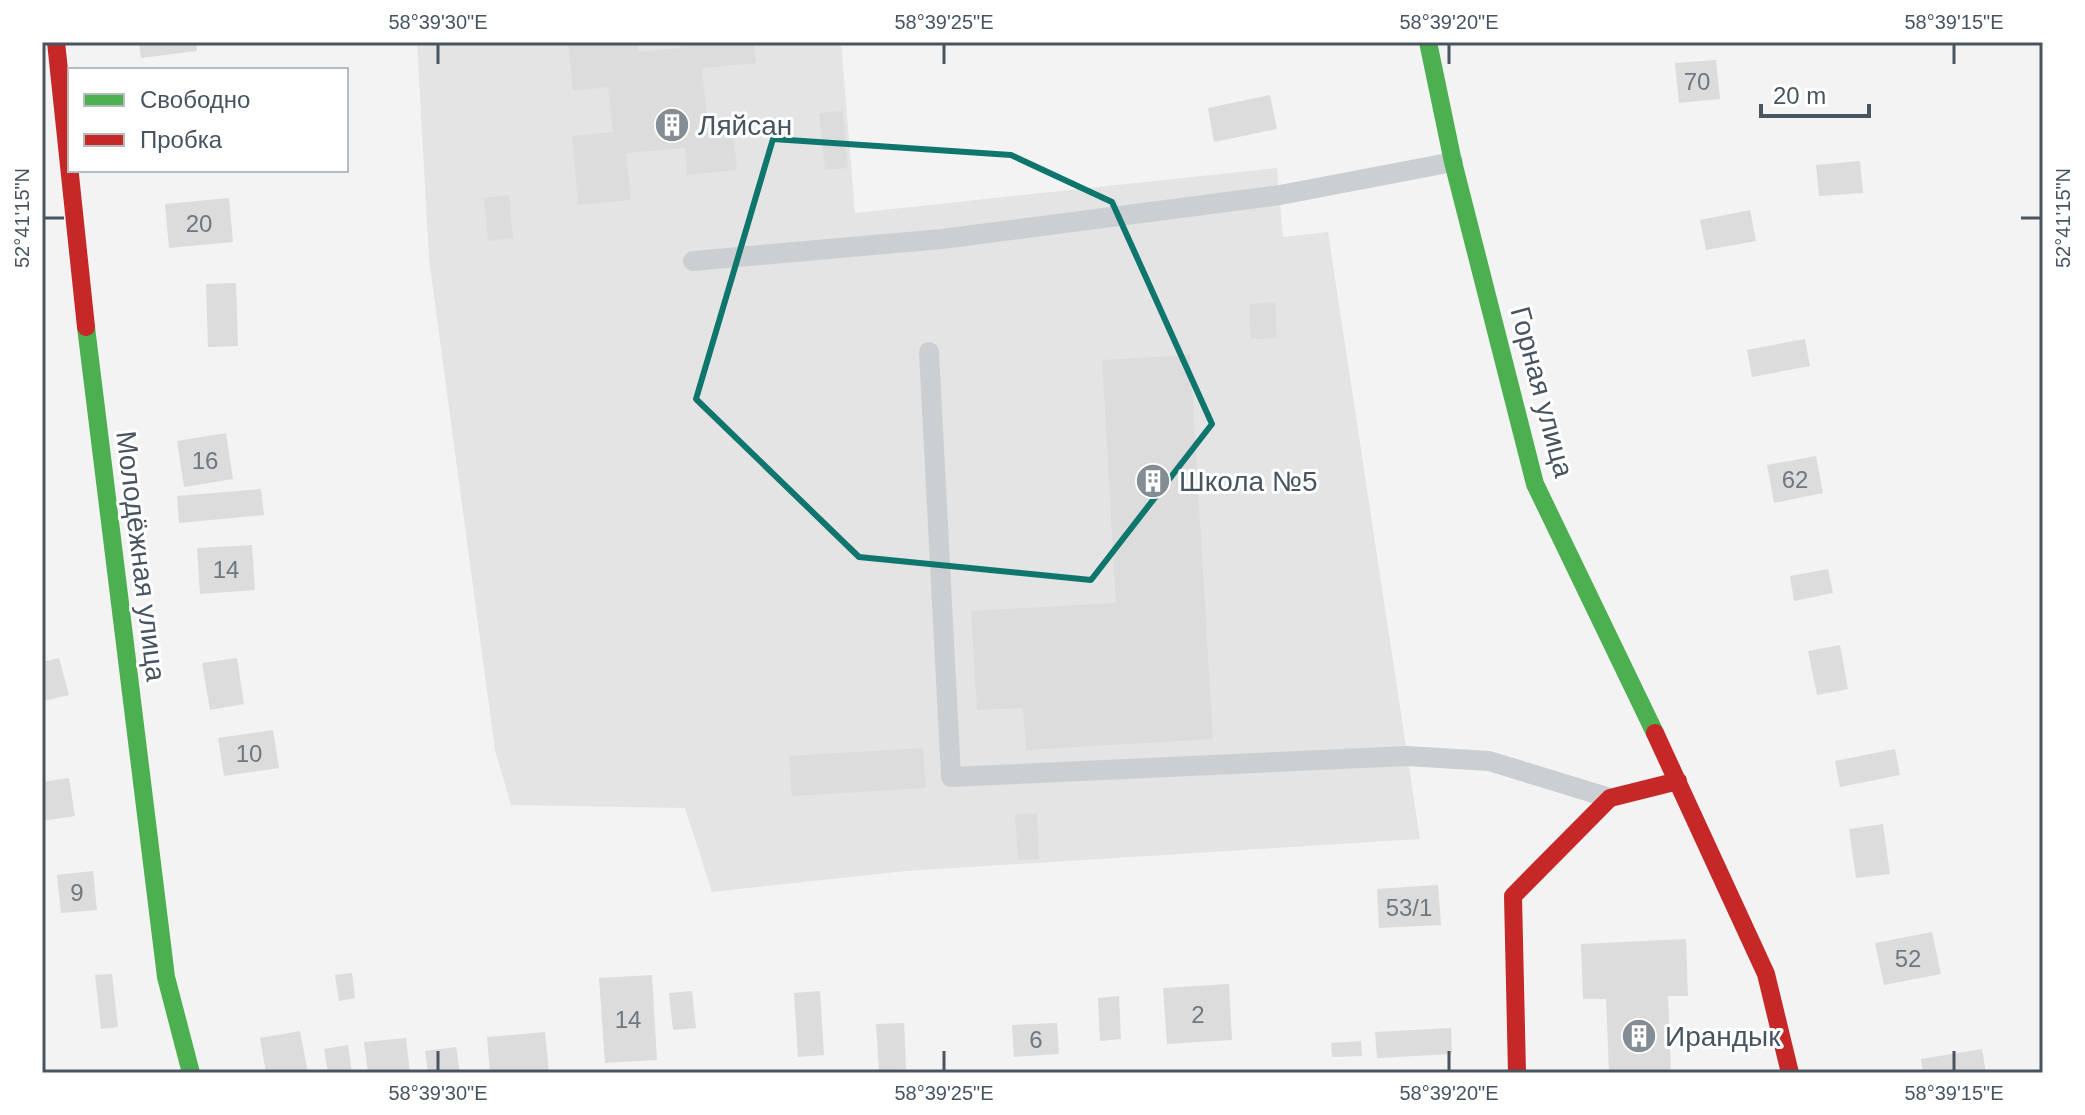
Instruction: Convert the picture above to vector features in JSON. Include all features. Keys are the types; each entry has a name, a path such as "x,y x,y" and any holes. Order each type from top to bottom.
{"street":[{"name":"Молодёжная улица","path":"56,42 68,158"},
{"name":"Горная улица","path":"1428,42 1453,162 1535,484 1678,781 1766,974 1790,1073"},
{"name":"Молодёжная улица","path":"69,172 92,389 166,977 191,1073"},
{"path":"1517,1073 1513,896 1610,798 1678,781"}],"lane":[{"path":"693,261 942,239 1280,195 1453,162"},
{"path":"929,352 951,777 1407,756 1489,761 1610,798"}],"highlighted area":[{"path":"773,139 1011,155 1112,202 1212,424 1091,580 859,557 696,399"}],"shaded area":[{"path":"417,42 841,42 855,213 1277,168 1283,237 1328,232 1420,839 906,871 712,892 685,808 511,805 495,750 429,259"}],"building":[{"path":"139,42 196,42 197,51 141,58"},
{"name":"Ляйсан","path":"568,42 637,42 638,52 681,48 680,42 754,42 756,63 702,68 707,118 732,117 737,170 687,175 685,148 626,153 631,200 578,205 572,136 613,132 608,87 573,91"},
{"path":"1716,60 1720,99 1679,103 1675,63"},
{"path":"1270,95 1277,129 1214,142 1208,108"},
{"path":"843,111 848,168 825,170 819,113"},
{"path":"1860,161 1863,193 1819,196 1816,165"},
{"path":"509,195 513,238 488,241 484,198"},
{"path":"229,198 233,242 169,248 165,204"},
{"path":"1750,210 1756,241 1706,250 1700,220"},
{"path":"236,283 238,346 208,347 206,284"},
{"path":"1275,302 1277,338 1251,339 1249,304"},
{"path":"1805,339 1810,366 1752,377 1747,350"},
{"name":"Школа №5","path":"1190,355 1213,739 1026,750 1023,708 977,710 971,611 1116,603 1102,360"},
{"path":"226,433 233,479 184,487 177,441"},
{"path":"1816,456 1823,493 1774,503 1767,465"},
{"path":"261,489 264,515 179,523 177,496"},
{"path":"252,545 255,590 200,594 197,548"},
{"path":"1828,569 1833,593 1794,601 1790,576"},
{"path":"1840,645 1848,689 1817,695 1808,651"},
{"path":"59,658 69,695 43,701 42,662"},
{"path":"237,658 244,704 210,710 202,663"},
{"path":"273,730 279,768 224,776 218,738"},
{"path":"923,748 926,788 792,796 789,756"},
{"path":"1895,749 1900,775 1840,787 1835,761"},
{"path":"69,778 75,816 42,821 42,782"},
{"path":"1037,813 1039,859 1018,860 1015,814"},
{"path":"1883,824 1890,874 1856,878 1849,829"},
{"path":"93,871 97,910 61,913 57,875"},
{"path":"1438,885 1441,925 1379,928 1377,889"},
{"path":"1932,932 1941,974 1884,985 1875,943"},
{"name":"Ирандык","path":"1686,939 1688,996 1668,996 1671,1073 1609,1073 1606,999 1583,999 1581,944"},
{"path":"352,973 355,998 339,1001 335,975"},
{"path":"112,974 118,1027 101,1029 95,975"},
{"path":"652,975 657,1060 605,1063 599,978"},
{"path":"1229,984 1232,1040 1167,1044 1163,988"},
{"path":"692,991 696,1028 673,1030 669,993"},
{"path":"820,991 824,1055 798,1057 794,993"},
{"path":"1119,996 1121,1039 1100,1041 1098,998"},
{"path":"904,1023 906,1069 879,1071 876,1024"},
{"path":"1057,1023 1059,1054 1014,1057 1012,1025"},
{"path":"1451,1028 1452,1054 1377,1058 1375,1032"},
{"path":"300,1031 308,1073 266,1073 260,1038"},
{"path":"545,1032 549,1073 490,1073 487,1037"},
{"path":"406,1038 410,1073 368,1073 364,1042"},
{"path":"1361,1041 1362,1056 1332,1057 1331,1043"},
{"path":"348,1045 352,1073 328,1073 324,1049"},
{"path":"456,1047 460,1073 428,1073 425,1051"},
{"path":"1982,1049 1986,1073 1923,1073 1921,1059"}],"traffic: fast":[{"path":"1428,42 1453,162 1535,484 1655,733"},
{"path":"86,327 166,977 191,1073"}],"traffic: jam":[{"path":"56,42 68,156"},
{"path":"70,172 86,327"},
{"path":"1655,733 1766,974 1790,1073"},
{"path":"1517,1073 1513,896 1610,798 1678,781"}],"place":[{"name":"Ляйсан","path":"672,125"},
{"name":"Школа №5","path":"1153,481"},
{"name":"Ирандык","path":"1639,1036"}]}
